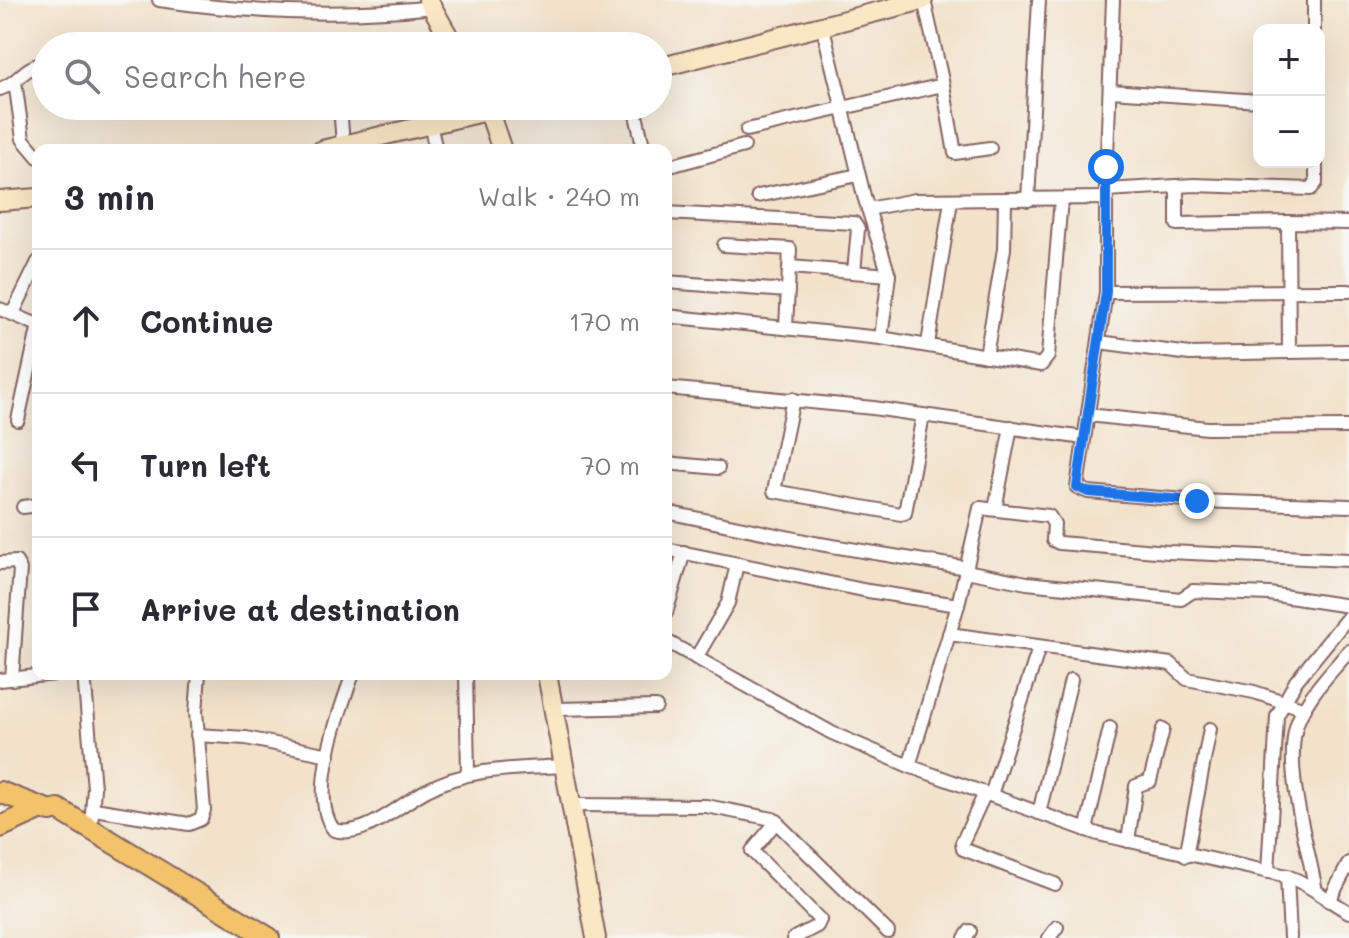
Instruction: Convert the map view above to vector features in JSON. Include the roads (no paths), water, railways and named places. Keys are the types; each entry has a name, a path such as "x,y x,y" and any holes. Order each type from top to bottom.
{"main road":[{"path":"0,792 46,810 53,819 87,835 251,938"},
{"path":"0,827 46,810 58,809 92,817 269,938"}],"street":[{"path":"159,0 333,12 393,12 431,4 446,32"},
{"path":"672,65 924,0 955,153 990,148"},
{"path":"1028,200 1039,0"},
{"path":"1113,0 1106,292 1076,482 1081,490 1197,501 1349,506"},
{"path":"1314,0 1314,24"},
{"path":"823,28 858,175 889,275 881,338"},
{"path":"0,89 32,66"},
{"path":"15,81 23,139 32,150"},
{"path":"747,130 943,85"},
{"path":"1111,91 1253,101"},
{"path":"341,120 343,144 444,120"},
{"path":"492,120 500,144"},
{"path":"637,120 643,144"},
{"path":"430,124 435,144"},
{"path":"672,165 744,146"},
{"path":"868,209 915,200 1061,199 1177,186 1311,189 1316,183 1316,168"},
{"path":"758,196 858,175"},
{"path":"1177,186 1177,224 1349,223"},
{"path":"0,201 32,198"},
{"path":"672,317 881,338 1034,365 1045,363 1061,199"},
{"path":"928,344 951,201"},
{"path":"986,356 1004,249 1005,201"},
{"path":"672,213 854,223 858,229 854,272"},
{"path":"1288,222 1289,352"},
{"path":"724,245 788,247 790,267 786,327"},
{"path":"790,267 889,275"},
{"path":"32,271 6,311 32,322"},
{"path":"672,282 788,291"},
{"path":"1106,292 1349,291"},
{"path":"1099,342 1190,354 1349,351"},
{"path":"18,420 32,354"},
{"path":"672,389 793,399 1084,438"},
{"path":"793,399 774,491 901,514 905,513 923,415"},
{"path":"1088,415 1207,428 1349,427"},
{"path":"995,509 1011,427"},
{"path":"672,464 718,468"},
{"path":"23,507 32,506"},
{"path":"909,766 958,605 977,509 1049,516 1054,521 1053,540 1059,543 1168,552 1349,560"},
{"path":"672,513 1027,583 1181,599 1193,591 1269,594 1349,606"},
{"path":"672,550 958,605"},
{"path":"672,593 684,552"},
{"path":"0,563 16,562 20,569 6,679 32,676"},
{"path":"696,658 728,603 737,564"},
{"path":"1268,872 1277,716 1283,699 1349,616"},
{"path":"949,634 1171,664 1187,679 1283,699 1305,709"},
{"path":"672,644 832,733 909,766 1086,830 1186,856 1287,876 1315,886 1329,901 1349,912"},
{"path":"1039,648 988,794 962,843 963,849 1055,884"},
{"path":"1315,886 1295,780 1297,722 1349,651"},
{"path":"84,680 92,817 196,823 204,810 197,735 199,680"},
{"path":"351,680 329,755 325,802 330,827 338,832 372,823 421,793 468,773 565,766"},
{"path":"466,680 468,773"},
{"path":"548,680 596,938"},
{"path":"1039,813 1071,680"},
{"path":"554,709 656,707"},
{"path":"1086,830 1110,728"},
{"path":"1128,841 1136,786 1150,781 1163,729"},
{"path":"1186,856 1210,729"},
{"path":"197,735 260,740 329,755"},
{"path":"573,805 706,806 777,821 888,932"},
{"path":"777,821 752,851 820,920 817,926 794,938"},
{"path":"1329,901 1349,863"},
{"path":"1287,876 1290,938"}]}
